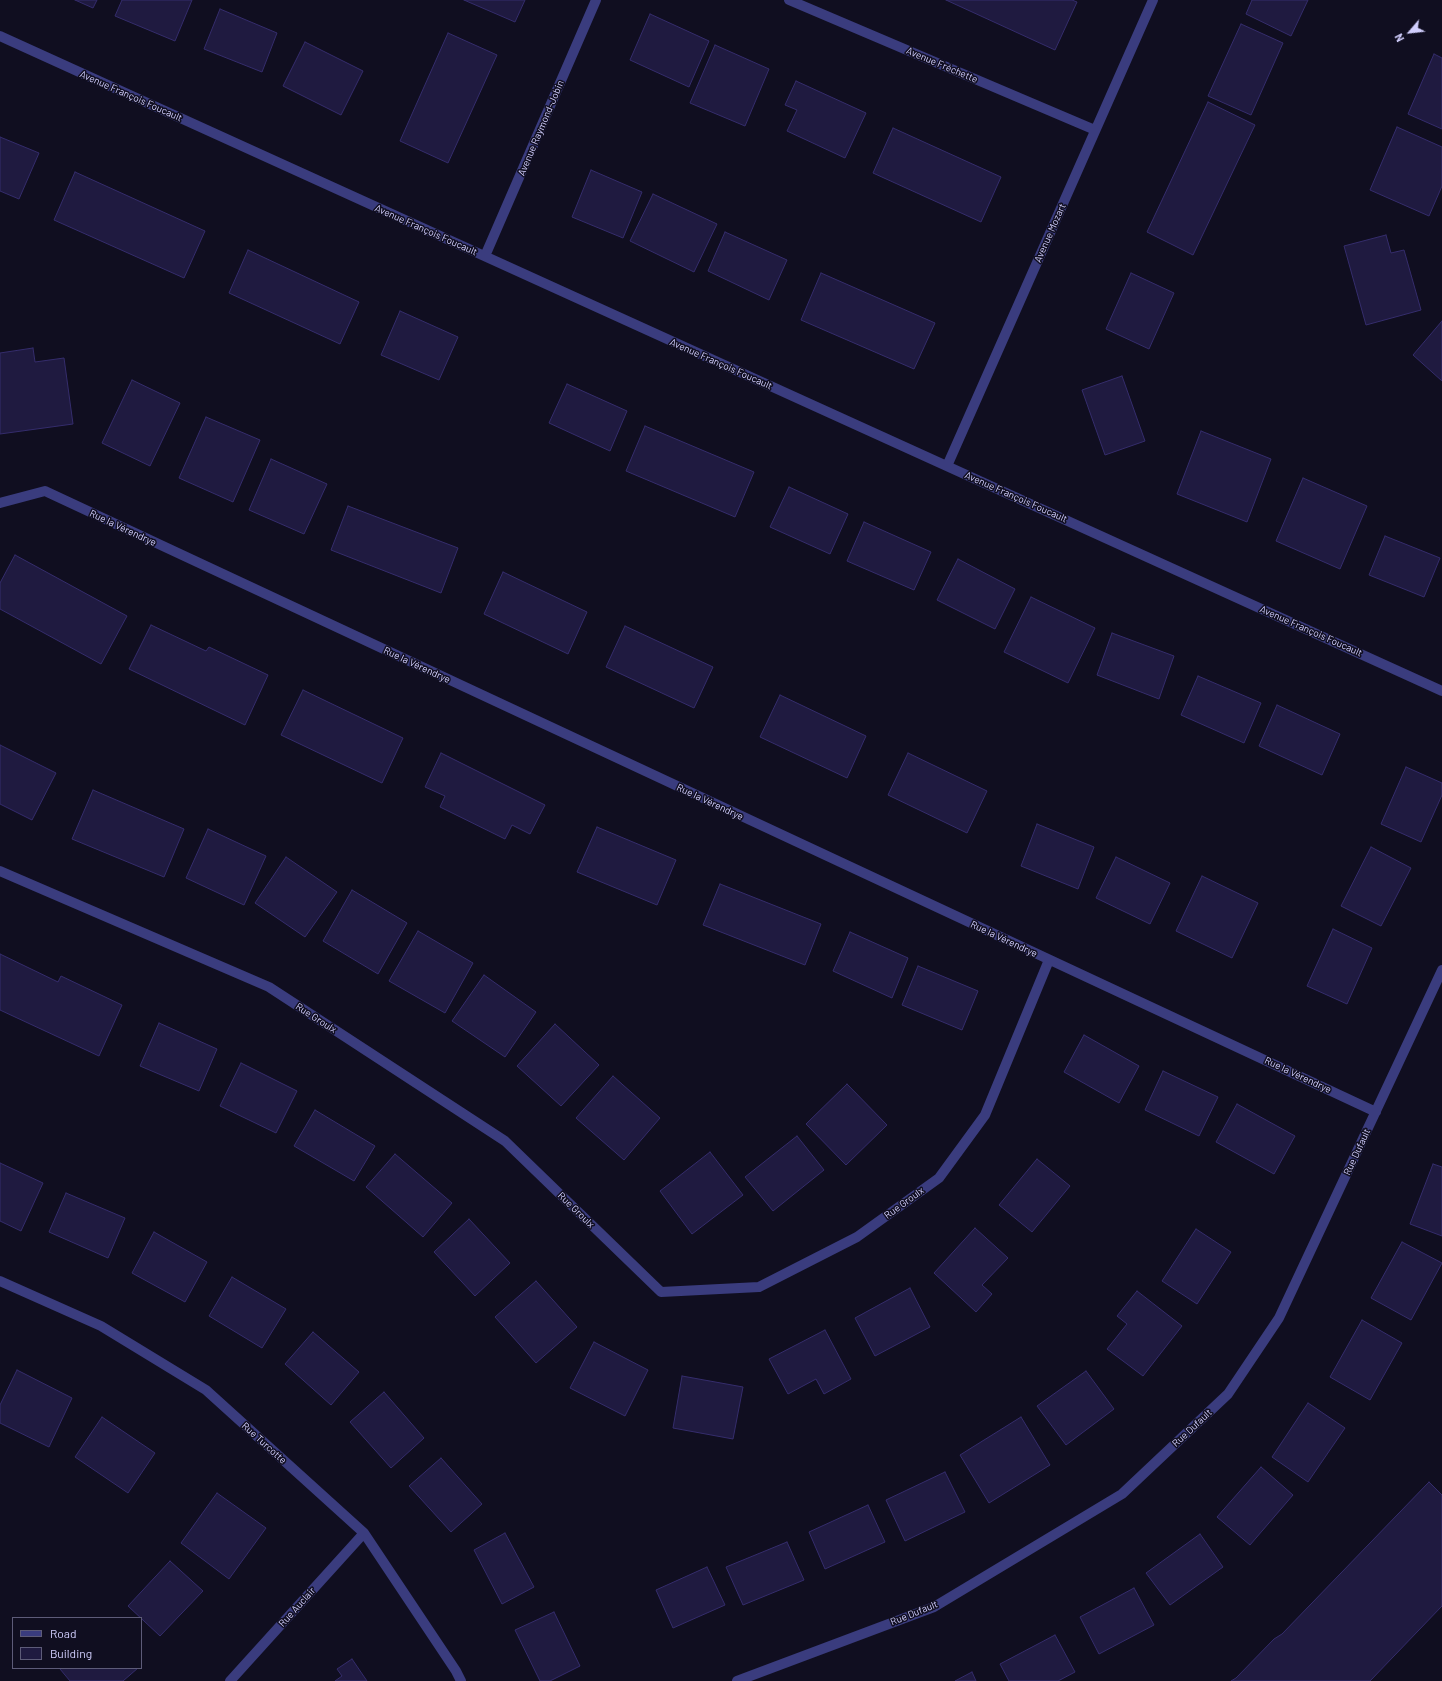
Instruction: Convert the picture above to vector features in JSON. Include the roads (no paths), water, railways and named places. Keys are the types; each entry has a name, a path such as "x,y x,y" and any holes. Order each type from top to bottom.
{"street":[{"name":"Avenue Raymond-Jobin","path":"485,256 596,0"},
{"name":"Avenue Fréchette","path":"789,0 1095,130"},
{"name":"Avenue Mozart","path":"947,466 1153,0"},
{"name":"Avenue François Foucault","path":"0,36 1442,691"},
{"name":"Rue la Vérendrye","path":"0,503 45,491 1376,1112"},
{"name":"Rue Groulx","path":"0,871 262,984 276,992 505,1141 661,1292 759,1287 857,1237 939,1178 985,1115 1049,960"},
{"name":"Rue Dufault","path":"737,1681 934,1607 1122,1494 1228,1394 1279,1318 1442,970"},
{"name":"Rue Turcotte","path":"0,1281 101,1326 206,1390 364,1533 456,1671 461,1681"},
{"name":"Rue Auclair","path":"230,1681 364,1533"}]}
